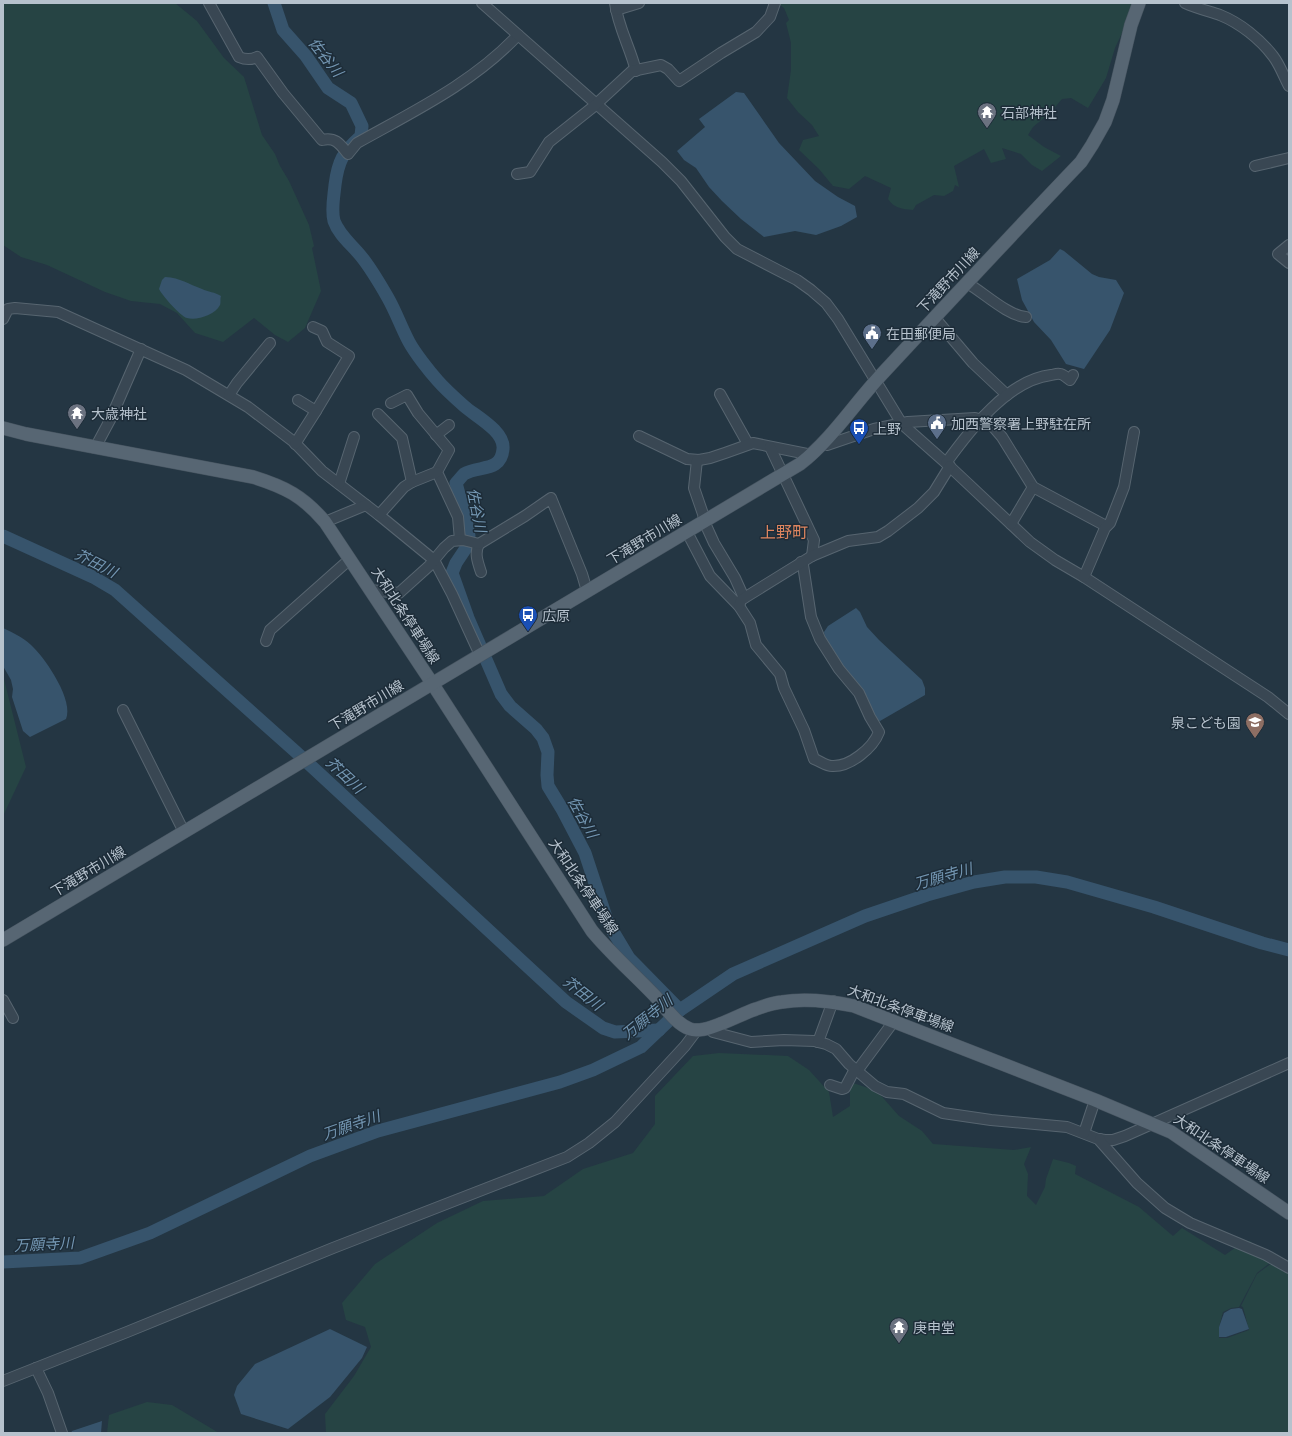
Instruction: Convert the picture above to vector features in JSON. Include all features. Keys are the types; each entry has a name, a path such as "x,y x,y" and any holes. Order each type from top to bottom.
{"main road":[{"name":"下滝野市川線","path":"3,940 687,532 800,464 812,455 875,381 1081,162 1105,122 1113,100 1131,25 1139,3"},
{"name":"大和北条停車場線","path":"3,428 95,448 253,477 276,484 297,495 316,511 350,559 432,683 592,930 606,947 677,1020 690,1029 703,1029 756,1009 782,1002 816,1000 833,1001 854,1006 1095,1100 1171,1132 1289,1213"}],"street":[{"path":"209,3 239,57 244,59 252,59 257,57 283,94 322,140 329,138 336,140 348,154 357,143 441,96 469,78 518,35"},
{"path":"482,3 662,162 681,181 725,237 738,250 797,280 826,303 838,319 902,424 1030,542 1055,560 1084,576 1268,697 1289,714"},
{"path":"636,71 634,61 622,34 615,6 639,3"},
{"path":"517,174 530,172 549,142 593,107 632,71 661,65 668,69 679,81 756,32 770,17 775,3"},
{"path":"1185,3 1221,16 1242,27 1262,43 1274,58 1289,86"},
{"path":"1255,166 1289,158"},
{"path":"1289,245 1278,254 1289,263"},
{"path":"967,283 1007,310 1022,317 1026,317"},
{"path":"3,319 8,309 15,308 58,312 186,370 248,407 295,444 322,471 380,515 434,560 483,653"},
{"path":"934,317 973,363 1007,395"},
{"path":"295,444 349,356 327,342 322,331 312,327"},
{"path":"229,395 270,343"},
{"path":"95,448 110,420 141,349"},
{"path":"742,602 812,556 848,541 872,538 888,531 918,508 934,492 948,465 972,428 1007,395 1029,381 1044,376 1060,374 1070,380 1073,375"},
{"path":"380,515 404,488 412,482 437,472 449,450 418,413 407,394 391,403"},
{"path":"720,394 748,444"},
{"path":"298,400 316,411"},
{"path":"378,414 402,438 412,482"},
{"path":"824,442 827,445 874,429 902,424 983,418 1002,438 1033,487 1106,526"},
{"path":"436,435 449,426"},
{"path":"1084,576 1106,526 1110,523 1124,487 1134,432"},
{"path":"640,436 687,459 697,460 725,454 752,443 812,455"},
{"path":"339,484 354,437"},
{"path":"770,447 814,540 812,556"},
{"path":"697,460 694,488 704,521 714,543 735,578 756,645 780,674 784,688 804,730 814,759 830,767 843,765 860,754 876,739 879,732 859,693 839,669 820,639 811,617 803,565 801,562"},
{"path":"437,472 458,517 460,540"},
{"path":"1011,524 1033,487"},
{"path":"481,572 476,558 479,544 551,498 582,574 587,591"},
{"path":"325,522 366,505"},
{"path":"687,532 710,576 742,602"},
{"path":"370,590 398,593 429,566 452,541 460,540 479,544"},
{"path":"266,640 270,630 350,559"},
{"path":"122,710 184,832"},
{"path":"3,1000 13,1018"},
{"path":"818,1042 833,1001"},
{"path":"830,1085 842,1089 845,1088 856,1070 894,1021"},
{"path":"3,1380 333,1248 567,1157 590,1143 615,1122 685,1046 703,1029 751,1042 784,1040 818,1042 826,1044 836,1049 856,1070 875,1086 887,1092 904,1094 943,1113 991,1120 1067,1127 1100,1139 1113,1140 1289,1063"},
{"path":"1084,1133 1095,1100"},
{"path":"1100,1139 1100,1141 1122,1166 1165,1208 1190,1223 1266,1255 1289,1268"},
{"path":"36,1368 48,1393 62,1433"}],"green space":[{"path":"3,3 175,3 197,21 224,58 244,77 262,135 275,154 309,225 321,291 305,328 288,342 275,335 254,318 223,342 195,333 177,313 160,304 131,301 105,292 47,265 21,257 3,245"},
{"path":"778,3 1136,3 1115,48 1106,78 1088,108 1071,98 1062,99 1050,113 1033,127 1028,135 1044,147 1061,156 1042,171 1032,165 1021,154 1002,148 1006,159 991,163 984,149 954,166 959,187 955,185 953,191 944,196 934,195 916,205 913,210 902,208 893,204 888,199 891,188 865,176 849,189 833,186 819,169 799,150 803,140 819,136 812,125 798,112 787,98 791,70 791,43 786,23 789,20 784,8"},
{"path":"3,675 26,767 3,816"},
{"path":"719,1053 788,1056 809,1070 829,1092 833,1117 850,1106 850,1082 877,1091 899,1116 922,1131 933,1144 1014,1150 1031,1147 1024,1164 1028,1174 1027,1196 1036,1205 1045,1187 1046,1179 1053,1159 1076,1166 1075,1174 1139,1207 1173,1236 1182,1228 1225,1255 1242,1243 1250,1241 1271,1262 1257,1273 1239,1307 1231,1308 1223,1312 1219,1327 1219,1338 1227,1338 1249,1330 1243,1307 1241,1306 1257,1274 1272,1263 1289,1271 1289,1433 326,1433 325,1414 354,1376 371,1347 365,1327 346,1320 342,1303 375,1264 437,1223 483,1201 544,1196 583,1169 633,1153 655,1124 655,1096 693,1056"},
{"path":"147,1402 172,1405 219,1433 107,1433 109,1415"}],"water":[{"path":"736,92 744,93 779,143 815,181 838,197 855,206 857,217 841,226 816,235 795,231 764,237 741,219 722,201 709,187 696,168 684,160 677,151 705,127 699,119"},
{"path":"1060,249 1092,274 1099,277 1116,280 1124,293 1110,330 1084,369 1066,364 1051,340 1034,322 1022,300 1017,279 1050,260"},
{"path":"165,277 180,280 221,296 218,309 200,318 187,318 176,310 159,289 162,280"},
{"path":"856,608 860,612 867,627 922,680 925,688 925,695 880,721 875,720 825,638 824,632 828,626"},
{"path":"3,628 24,639 46,662 63,692 66,702 66,719 30,737 23,731 12,697 13,689 11,680 3,666"},
{"path":"1231,1309 1242,1309 1249,1329 1226,1337 1219,1337 1219,1327 1224,1313"},
{"path":"330,1329 367,1347 362,1358 330,1397 288,1429 241,1414 234,1395 237,1386 255,1364"},
{"path":"102,1421 101,1433 71,1433 72,1431"}],"waterway":[{"name":"佐谷川","path":"274,3 283,30 306,56 328,88 351,103 362,126 361,136 346,152 338,169 333,208 333,217 336,226 375,276 391,303 409,342 422,362 450,394 488,424 499,436 502,442 503,449 498,462 488,467 470,471 464,474 456,483 469,536 466,548 456,563 452,573 468,618 501,694 510,706 536,729 543,738 548,752 548,786 585,853 608,923 629,958 680,1010"},
{"name":"芥田川","path":"3,536 93,577 115,590 296,752 566,1002 603,1028 615,1032 659,1030"},
{"name":"万願寺川","path":"3,1262 80,1258 150,1233 310,1156 378,1131 560,1082 593,1070 641,1047 680,1010 733,974 865,916 927,895 974,882 1005,877 1036,877 1067,882 1154,907 1262,943 1289,950"}],"place":[{"name":"石部神社","path":"987,129"},
{"name":"在田郵便局","path":"872,350"},
{"name":"大歳神社","path":"77,430"},
{"name":"加西警察署上野駐在所","path":"937,440"},
{"name":"上野","path":"859,445"},
{"name":"広原","path":"528,632"},
{"name":"泉こども園","path":"1255,739"},
{"name":"庚申堂","path":"899,1344"}],"district":[{"name":"上野町","path":"784,532"}]}
